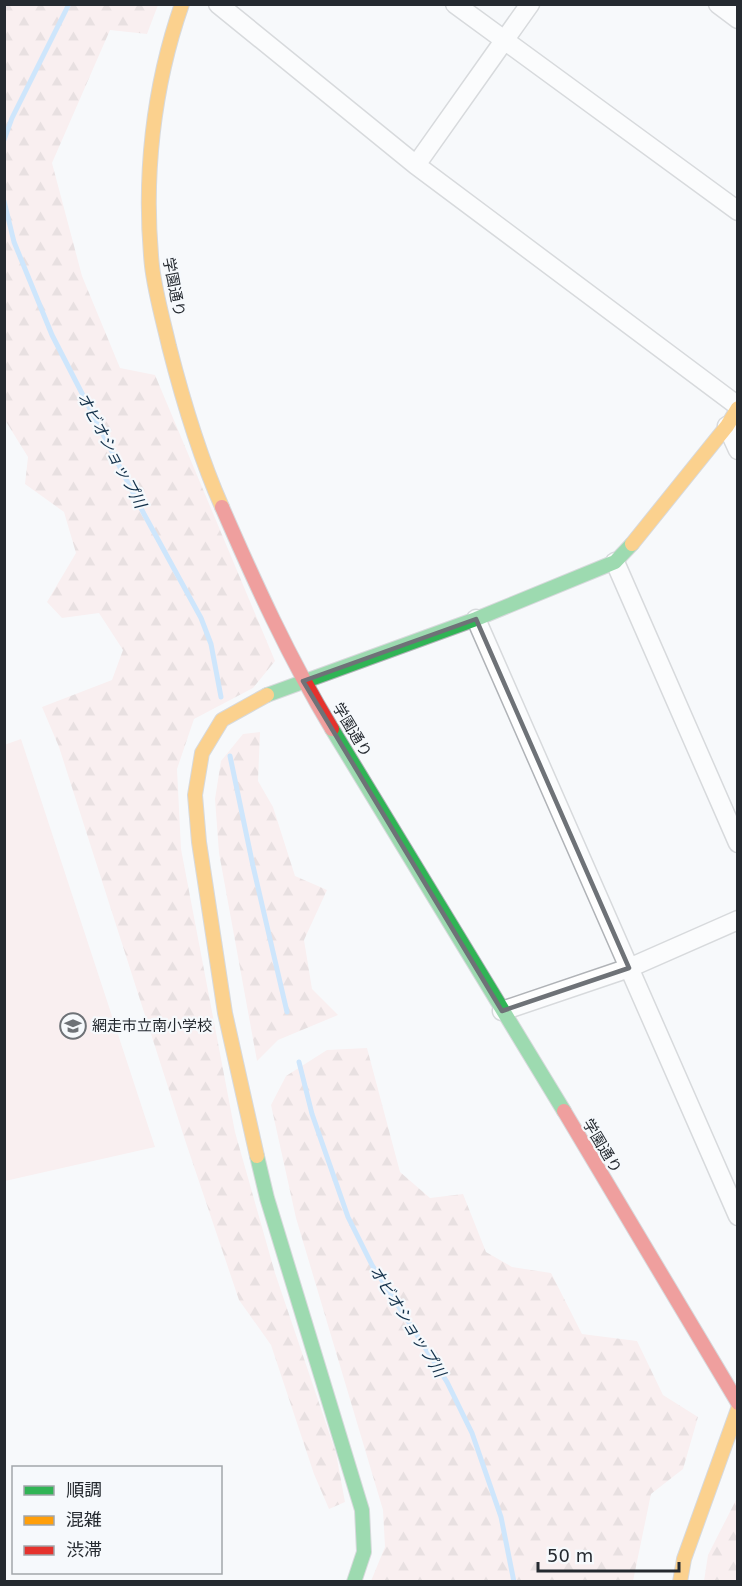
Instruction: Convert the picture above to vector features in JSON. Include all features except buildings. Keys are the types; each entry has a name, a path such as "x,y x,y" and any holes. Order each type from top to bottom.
{"street":[{"name":"学園通り","path":"182,4 170,38 157,98 148,212 152,268 181,392 204,463 259,593 303,681 738,1403"},
{"path":"218,4 416,165 738,407 727,426 643,532 615,562 476,619 262,697 222,720 202,753 195,795 199,842 225,1013 264,1188 362,1510 364,1552 354,1581"},
{"path":"454,4 503,42 738,211"},
{"path":"416,165 530,4"},
{"path":"718,4 738,19"},
{"path":"727,426 738,450"},
{"path":"615,562 738,843"},
{"path":"476,619 738,1216"},
{"path":"502,1011 629,968 738,920"},
{"path":"680,1581 684,1559 738,1409"}],"highlighted area":[{"path":"476,619 629,968 502,1011 303,681"}],"green space":[{"path":"7,4 158,5 147,34 110,30 52,163 82,276 120,368 155,375 275,661 253,688 194,719 177,769 181,849 235,1132 275,1273 336,1453 345,1502 329,1509 314,1474 271,1345 239,1300 185,1140 59,747 42,707 112,680 123,650 99,613 62,618 47,602 76,553 64,512 25,484 28,457 5,420 5,7"},
{"path":"260,732 258,781 273,807 295,876 327,890 304,940 312,989 338,1015 278,1040 257,1061 219,853 215,799 221,761 243,734"},
{"path":"21,739 155,1147 5,1181 4,745"},
{"path":"367,1048 400,1172 430,1198 463,1194 486,1252 512,1267 551,1273 582,1334 637,1341 663,1395 698,1417 683,1469 651,1494 633,1581 371,1581 385,1547 383,1510 296,1218 271,1105 286,1076 327,1050"},
{"path":"737,1498 737,1581 704,1581 708,1555"}],"waterway":[{"name":"オビオショップ川","path":"4,140 12,118 69,4"},
{"name":"オビオショップ川","path":"4,201 14,242 52,335 144,514 201,618 211,644 221,697"},
{"name":"オビオショップ川","path":"230,756 287,1012"},
{"name":"オビオショップ川","path":"299,1062 312,1114 348,1217 372,1265 447,1382 472,1433 501,1517 514,1582"}],"traffic: fast":[{"path":"267,695 476,619 615,562 632,544"},
{"path":"332,729 564,1111"},
{"path":"257,1156 267,1198 362,1510 364,1552 354,1582"}],"traffic: slow":[{"path":"182,4 164,68 153,133 149,200 152,266 174,367 199,448 222,507"},
{"path":"632,544 727,426 738,408"},
{"path":"257,1156 225,1013 199,842 195,795 202,753 222,720 267,695"},
{"path":"680,1582 684,1559 738,1409"}],"traffic: jam":[{"path":"222,507 273,620 332,729"},
{"path":"564,1111 738,1403"}],"place":[{"name":"網走市立南小学校","path":"73,1026"}]}
